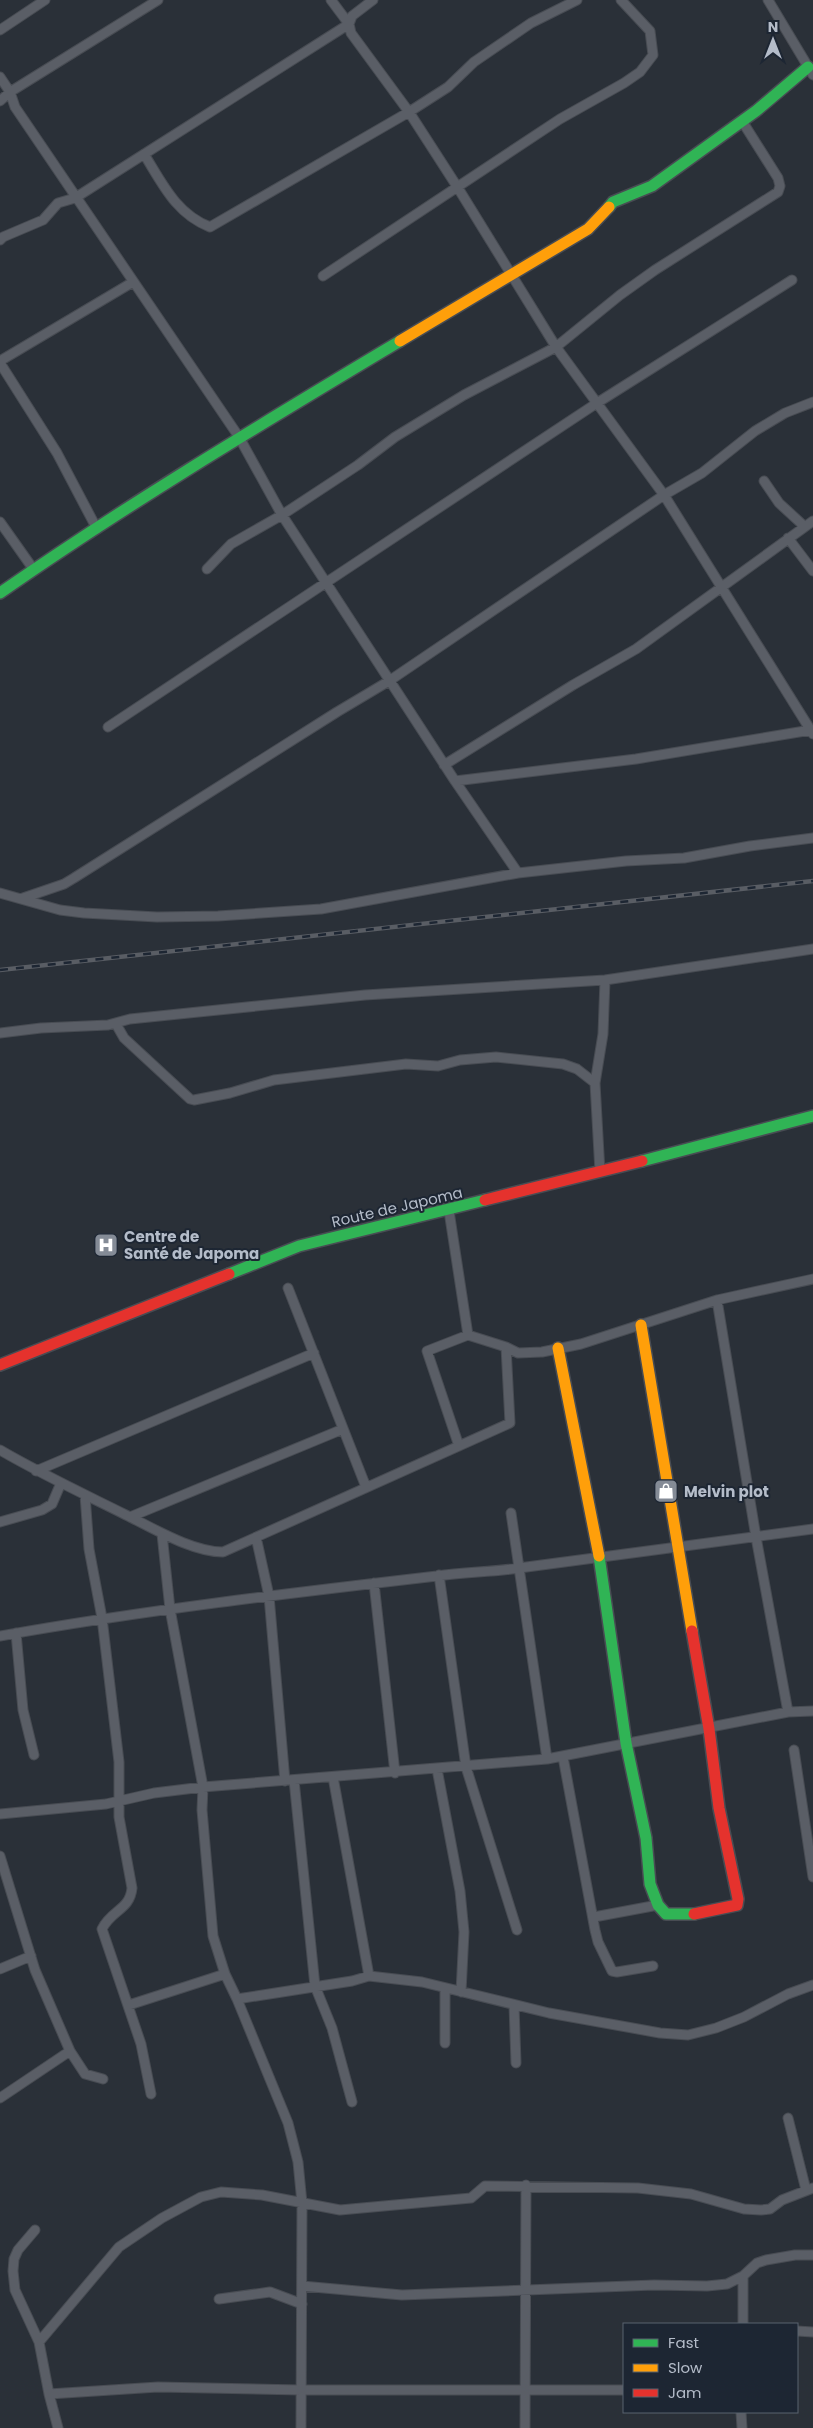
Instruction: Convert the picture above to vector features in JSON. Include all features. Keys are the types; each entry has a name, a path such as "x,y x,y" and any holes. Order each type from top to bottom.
{"street":[{"path":"0,30 45,0"},
{"path":"0,100 158,0"},
{"path":"331,0 349,24 351,33 408,112 458,188 556,347 664,495 812,732 636,759 455,781"},
{"path":"0,240 43,220 58,203 75,198 349,24 352,16 373,0"},
{"path":"144,154 174,202 193,221 210,227 408,112 448,87 474,62 521,32 531,23 577,0"},
{"path":"323,276 560,119 640,72 650,62 652,55 650,31 621,0"},
{"path":"0,594 239,437 588,229 598,221 613,202 652,186 786,87 811,71 768,0"},
{"path":"0,77 10,92 15,107 75,198 239,437 282,515 444,765 518,873"},
{"path":"207,570 231,544 282,515 358,466 395,437 457,400 556,347 594,315 648,275 700,240 778,192 780,186 778,178 742,120"},
{"path":"108,727 597,403 792,280"},
{"path":"97,529 57,453 0,362 133,282"},
{"path":"23,898 64,884 336,712 390,681 664,495 702,473 755,431 785,413 813,402"},
{"path":"764,481 779,503 804,526"},
{"path":"444,765 573,685 636,649 723,588 813,521"},
{"path":"0,522 34,570"},
{"path":"788,538 813,571"},
{"path":"0,893 60,910 84,913 157,917 218,916 321,909 518,873 626,861 684,858 750,846 813,838"},
{"path":"0,1033 116,1024 130,1019 283,1003 605,980 813,949"},
{"path":"600,1172 595,1083 603,1034 605,980"},
{"path":"116,1024 129,1044 190,1099 194,1100 230,1093 274,1080 406,1064 438,1066 460,1060 496,1057 563,1064 577,1069 595,1083"},
{"name":"Route de Japoma","path":"0,1365 299,1246 450,1210 813,1116"},
{"path":"450,1210 468,1335"},
{"path":"459,1446 427,1352 468,1335 506,1347 518,1353 528,1354 582,1344 717,1300 813,1280"},
{"path":"288,1288 366,1487"},
{"path":"717,1300 756,1536 788,1712"},
{"path":"558,1348 600,1556 626,1743 646,1838 650,1884 658,1905 666,1914 679,1916 713,1912 737,1905 738,1899 719,1808 709,1729 641,1325"},
{"path":"0,1450 36,1471 162,1534 213,1552 222,1552 510,1423 506,1347"},
{"path":"36,1471 314,1354"},
{"path":"130,1517 343,1429"},
{"path":"0,1522 42,1510 52,1504 61,1483"},
{"path":"85,1495 89,1549 102,1618 118,1762 119,1818 132,1888 131,1899 107,1920 102,1929 141,2044 151,2094"},
{"path":"510,1513 547,1759"},
{"path":"0,1636 102,1618 170,1609 439,1575 517,1568 813,1529"},
{"path":"162,1534 170,1609 203,1787 202,1810 213,1936 225,1974 288,2123 298,2162 302,2204 301,2428"},
{"path":"256,1537 269,1596 289,1780 315,1986 332,2028 352,2102"},
{"path":"439,1575 466,1767 517,1930"},
{"path":"374,1584 395,1773"},
{"path":"16,1633 23,1710 34,1755"},
{"path":"0,1814 119,1801 154,1793 203,1787 395,1773 563,1757 788,1712 813,1710"},
{"path":"794,1750 813,1877"},
{"path":"563,1757 598,1942 612,1971 653,1966"},
{"path":"437,1769 460,1891 464,1932 461,1992"},
{"path":"333,1777 369,1976"},
{"path":"0,1856 31,1956 70,2051 85,2074 103,2079"},
{"path":"594,1917 658,1905"},
{"path":"0,1969 31,1956"},
{"path":"129,2005 225,1974"},
{"path":"237,1999 352,1981 369,1976 422,1982 514,2005 660,2033 688,2034 716,2028 744,2017 788,1994 813,1985"},
{"path":"445,1988 445,2042"},
{"path":"514,2005 516,2063"},
{"path":"0,2098 70,2051"},
{"path":"39,2342 118,2247 162,2218 193,2201 221,2192 262,2195 302,2204 348,2210 471,2198 485,2186 526,2185 638,2188 691,2194 744,2209 770,2209 782,2200 810,2189 788,2118"},
{"path":"525,2428 526,2185"},
{"path":"35,2230 18,2250 14,2260 15,2290 39,2342 58,2428"},
{"path":"302,2286 402,2295 654,2285 707,2286 727,2284 743,2276 757,2263 766,2260 795,2255 813,2255"},
{"path":"743,2276 743,2323"},
{"path":"219,2299 270,2292 302,2304"},
{"path":"798,2331 813,2332"},
{"path":"49,2394 158,2387 301,2390 623,2390"},
{"path":"741,2413 742,2428"}],"railway":[{"path":"0,970 813,881"}],"traffic: fast":[{"path":"609,207 613,202 652,186 756,111 808,67"},
{"path":"0,593 148,495 400,341"},
{"path":"642,1161 813,1116"},
{"path":"229,1274 299,1246 485,1200"},
{"path":"599,1556 626,1743 646,1838 650,1884 658,1905 666,1914 694,1914"}],"traffic: slow":[{"path":"400,341 588,229 609,207"},
{"path":"641,1325 692,1631"},
{"path":"558,1348 599,1556"}],"traffic: jam":[{"path":"485,1200 642,1161"},
{"path":"0,1365 229,1274"},
{"path":"692,1631 709,1729 719,1808 738,1899 737,1905 694,1914"}],"place":[{"name":"Centre de Santé de Japoma","path":"106,1245"},
{"name":"Melvin plot","path":"666,1491"}]}
